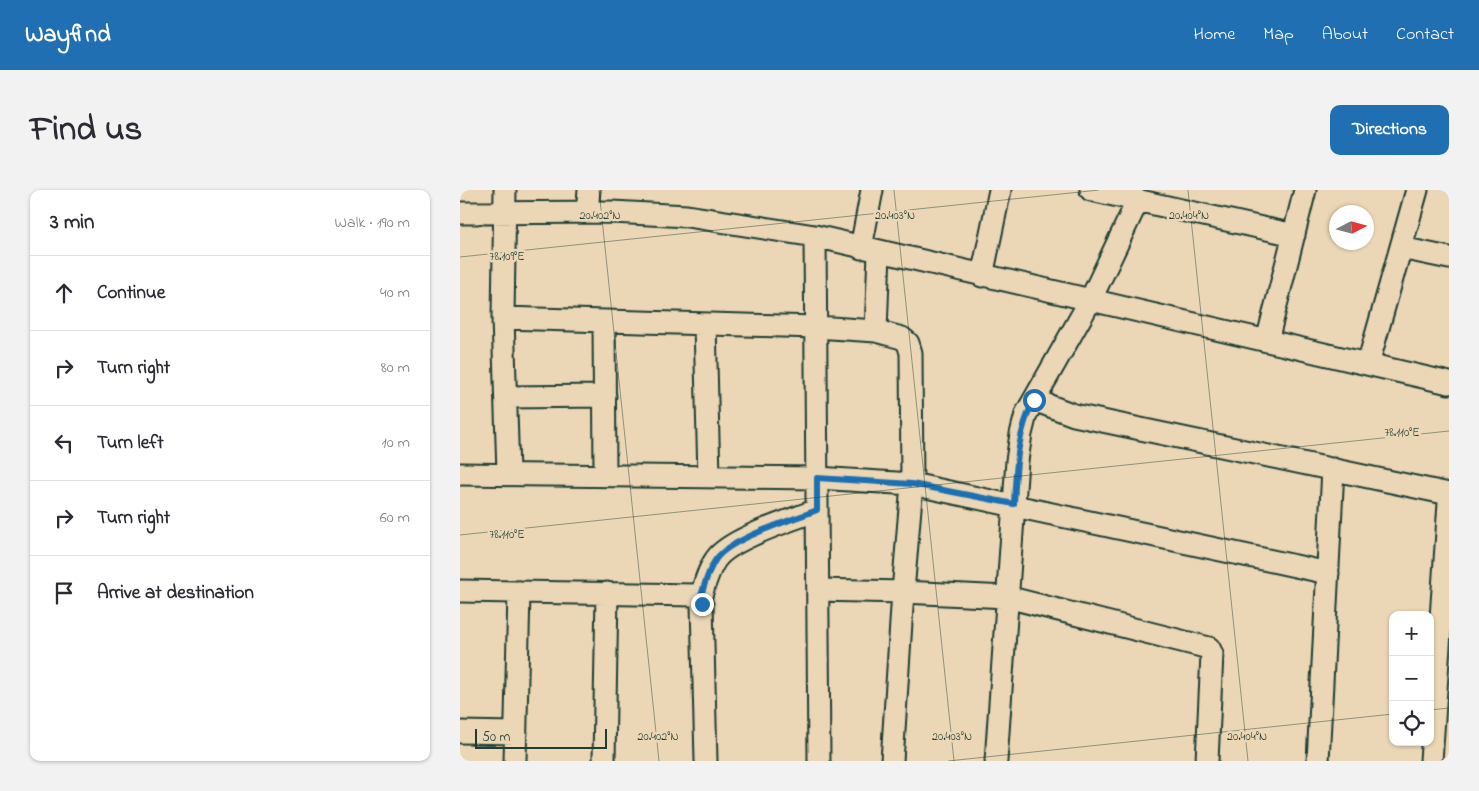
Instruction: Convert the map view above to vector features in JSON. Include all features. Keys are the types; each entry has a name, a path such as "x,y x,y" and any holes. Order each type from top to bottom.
{"street":[{"path":"505,190 503,318 508,473"},
{"path":"587,212 589,190"},
{"path":"872,190 870,250 876,331"},
{"path":"982,276 1000,190"},
{"path":"1091,190 1294,235"},
{"path":"1268,341 1305,190"},
{"path":"1368,364 1417,190"},
{"path":"996,761 1016,461 1020,434 1026,414 1090,301 1138,200"},
{"path":"460,213 587,212 687,216 815,236 1368,364 1447,386"},
{"path":"815,236 819,761"},
{"path":"1401,248 1449,258"},
{"path":"503,318 816,327 876,331 902,338 908,343 911,353 912,484 892,761"},
{"path":"604,321 605,475"},
{"path":"705,324 709,477"},
{"path":"506,397 605,396"},
{"path":"1034,400 1074,415 1449,494"},
{"path":"1318,761 1333,469"},
{"path":"460,474 508,473 817,478 912,484 1014,504 1328,573"},
{"path":"1431,761 1449,503"},
{"path":"700,599 716,559 727,549 742,540 817,510"},
{"path":"818,590 1007,597 1209,648 1212,654 1207,761"},
{"path":"460,591 696,595 702,604 706,761"},
{"path":"515,761 519,592"},
{"path":"604,761 607,593"},
{"path":"460,732 516,733"}],"route":[{"path":"702,604 700,599 708,576 716,559 727,549 742,540 817,510 817,478 912,484 1014,504 1016,461 1020,434 1026,414 1034,400"}]}
